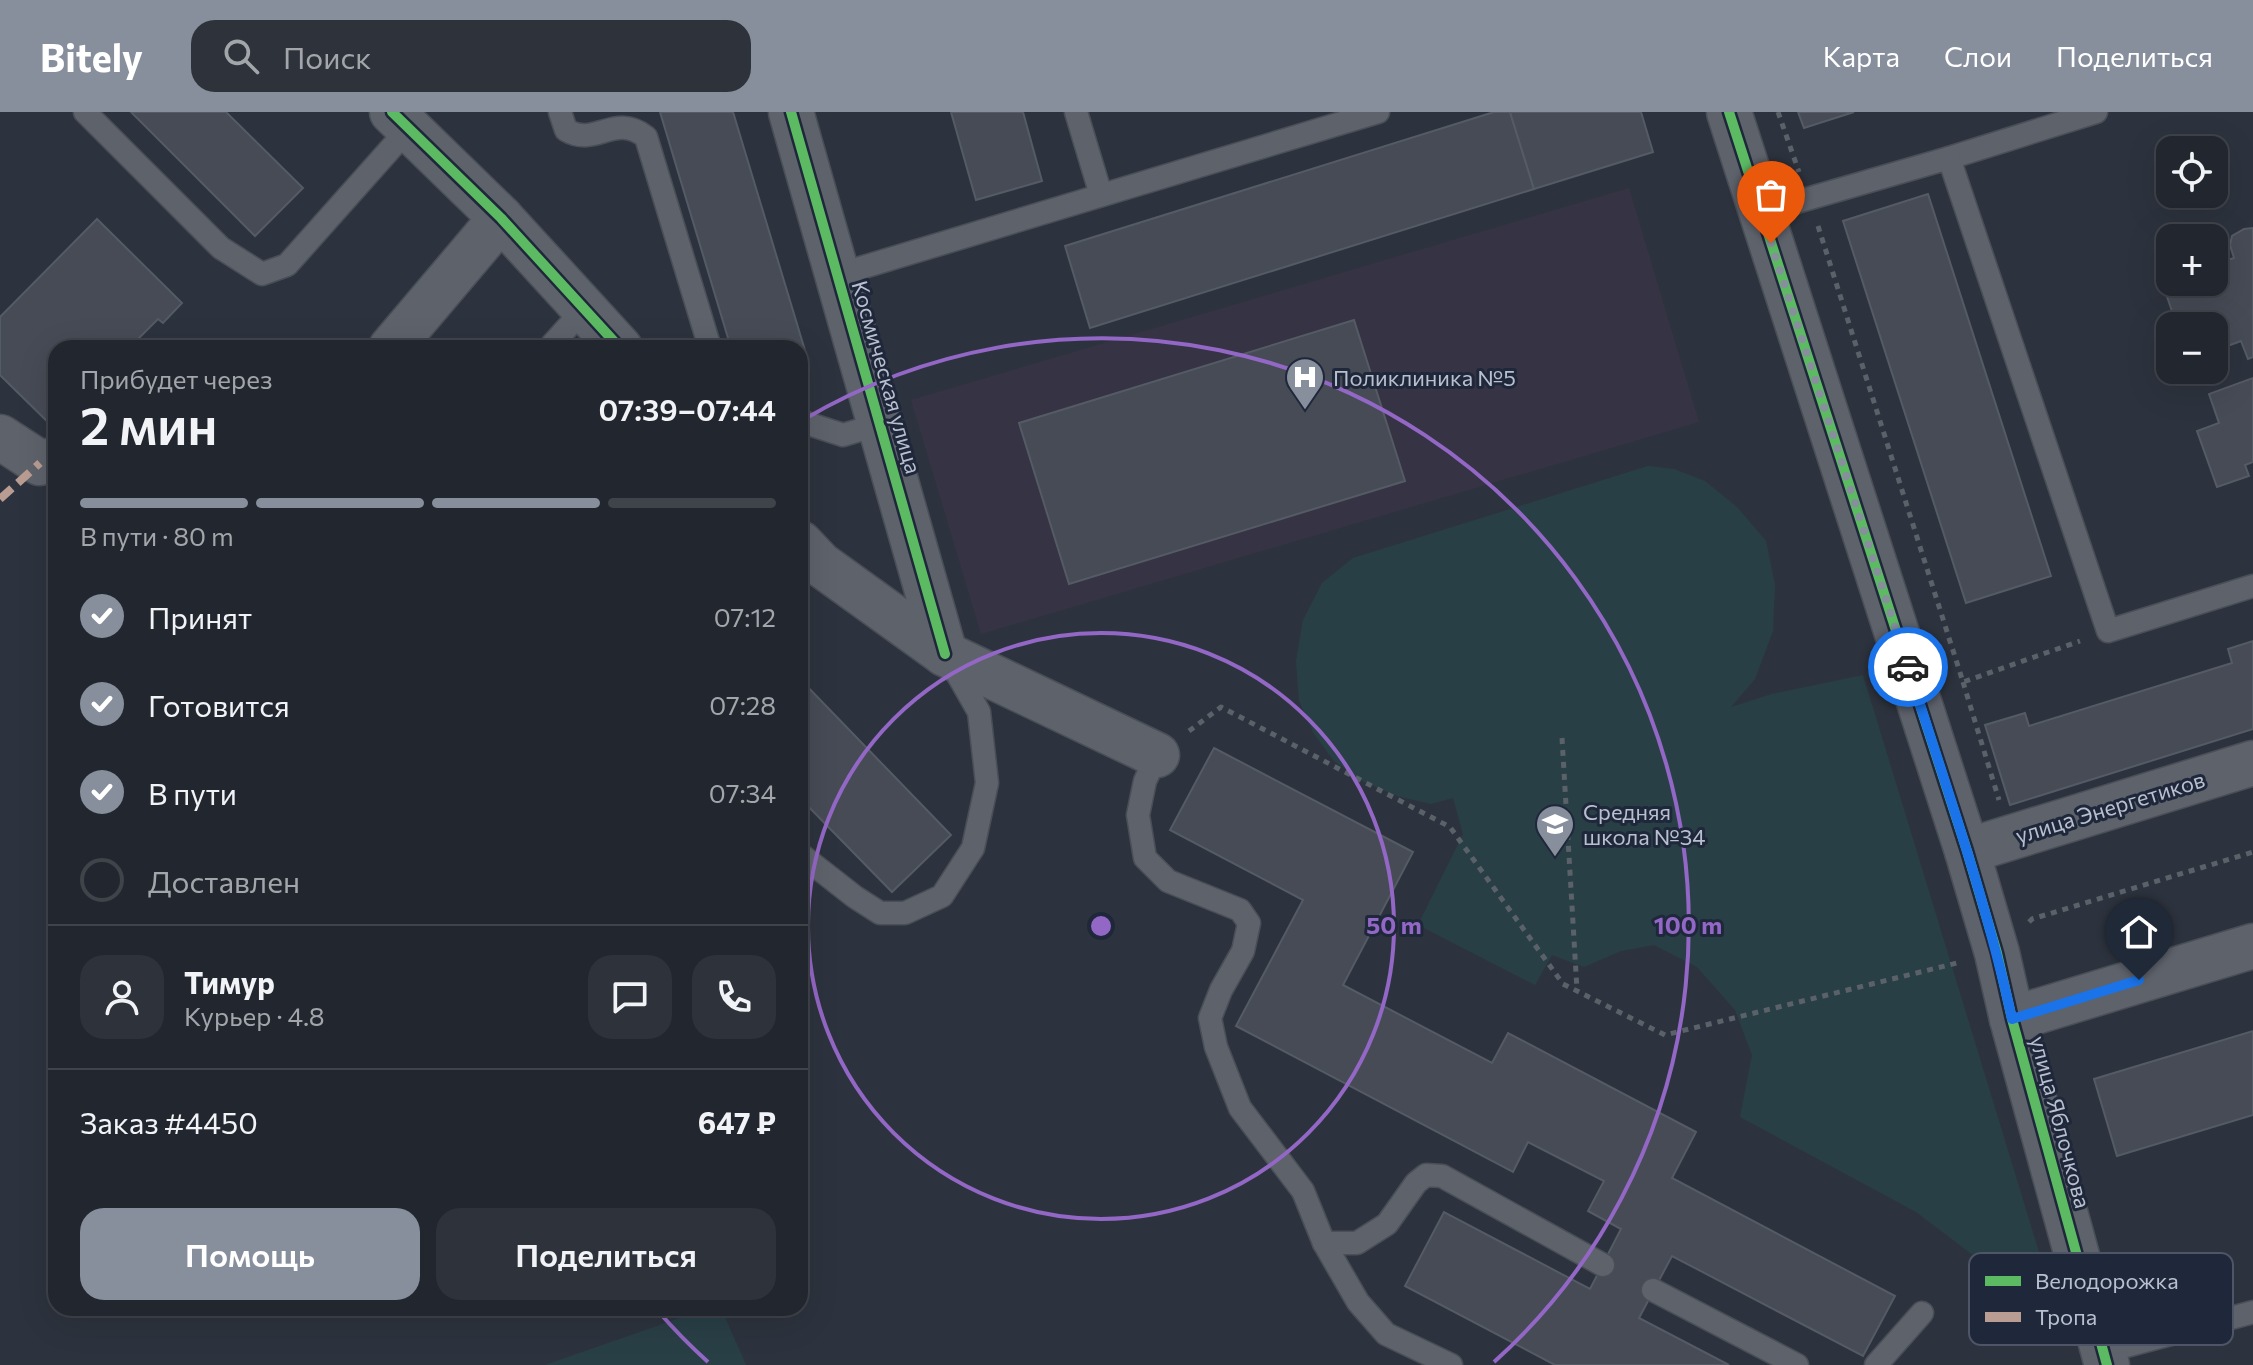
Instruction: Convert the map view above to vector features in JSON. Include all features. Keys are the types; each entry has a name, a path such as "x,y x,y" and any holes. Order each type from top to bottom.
{"street":[{"name":"Космическая улица","path":"791,112 945,654"},
{"name":"улица Яблочкова","path":"1729,112 1967,851 2077,1253"},
{"path":"401,120 501,218 613,340"},
{"path":"398,340 501,218"},
{"path":"0,437 40,463 48,461"},
{"path":"808,551 820,564 945,654 1157,755"},
{"name":"улица Энергетиков","path":"1967,851 2253,763"},
{"path":"2012,1019 2253,946"}],"lane":[{"path":"85,112 221,248 262,274 287,265 401,120"},
{"path":"560,112 566,130 573,134 628,125 646,137 708,340"},
{"path":"1076,112 1101,195"},
{"path":"837,275 1378,112"},
{"path":"1762,212 2096,112"},
{"path":"1949,158 2108,631 2253,586"},
{"path":"556,340 584,309"},
{"path":"808,424 843,435 880,424"},
{"path":"808,860 880,913 905,913 942,896 973,848 987,783 979,712 945,654"},
{"path":"1157,755 1145,781 1138,815 1145,858 1168,881 1240,910 1249,923 1243,951 1221,990 1210,1018 1216,1047 1240,1108 1303,1191 1324,1243 1358,1302 1386,1334 1451,1365"},
{"path":"1324,1243 1357,1243 1387,1224 1416,1183 1426,1175 1442,1176 1603,1265"},
{"path":"1653,1290 1797,1365"},
{"path":"2233,1318 2253,1312"},
{"path":"1876,1365 1922,1313"},
{"path":"2106,1358 2148,1345"}],"path":[{"path":"1778,112 1809,198 1963,682 2108,631"},
{"path":"1157,755 1221,707 1450,827 1563,984 1665,1035 1997,953 2032,919 2253,852"},
{"path":"1562,738 1577,991"}],"shaded area":[{"name":"Поликлиника №5","path":"1629,188 1699,422 981,634 911,400"},
{"path":"1648,466 1674,469 1705,481 1737,507 1766,541 1775,585 1773,631 1755,679 1731,707 1772,694 1863,675 2039,1253 1970,1253 1916,1212 1740,1117 1752,1055 1735,1010 1697,967 1654,945 1621,951 1584,967 1552,955 1535,985 1418,925 1463,834 1453,798 1431,804 1397,796 1364,782 1334,761 1314,734 1299,701 1296,661 1303,620 1322,583 1353,558"},
{"path":"685,1316 725,1316 746,1365 545,1365"}],"building":[{"path":"131,112 226,112 303,188 255,236"},
{"path":"660,112 733,112 802,340 729,340"},
{"path":"951,112 1023,112 1042,181 976,200"},
{"path":"1494,112 1510,112 1534,189 1090,328 1065,246"},
{"path":"1510,112 1641,112 1653,152 1534,189"},
{"path":"1798,112 1854,112 1804,128"},
{"path":"1928,194 2051,576 1966,603 1843,221"},
{"path":"97,219 182,303 163,323 158,319 137,340 48,340 48,422 0,375 0,317"},
{"path":"2253,228 2253,357 2248,359 2241,341 2228,346 2228,312 2172,312 2167,296 2228,296 2228,260 2234,258 2230,245 2232,236"},
{"path":"1354,320 1405,481 1069,584 1019,423"},
{"path":"2253,378 2253,462 2245,465 2249,476 2217,487 2197,431 2219,423 2209,394"},
{"path":"2253,641 2253,729 2010,805 1985,725 2025,713 2029,726 2232,663 2228,649"},
{"path":"808,687 951,835 892,892 808,806"},
{"path":"1214,748 1413,852 1343,985 1492,1063 1508,1033 1696,1132 1672,1178 1895,1296 1863,1356 1672,1256 1639,1318 1729,1365 1555,1365 1405,1286 1444,1212 1590,1289 1621,1229 1588,1211 1604,1181 1528,1142 1513,1172 1236,1026 1303,900 1170,830"},
{"path":"2253,1031 2253,1115 2117,1156 2094,1079"}],"marked path":[{"path":"0,499 40,463"}],"cycle path":[{"path":"392,112 501,218 613,340"},
{"path":"791,112 945,654"},
{"path":"1729,112 1967,851 2076,1253"},
{"path":"2102,1345 2107,1365"}],"way so far":[{"path":"1771,243 1908,667"}],"place":[{"name":"Поликлиника №5","path":"1305,411"},
{"name":"Средняя школа №34","path":"1555,858"}],"route":[{"path":"1908,667 1967,851 1997,953 2012,1019 2139,980"}]}
